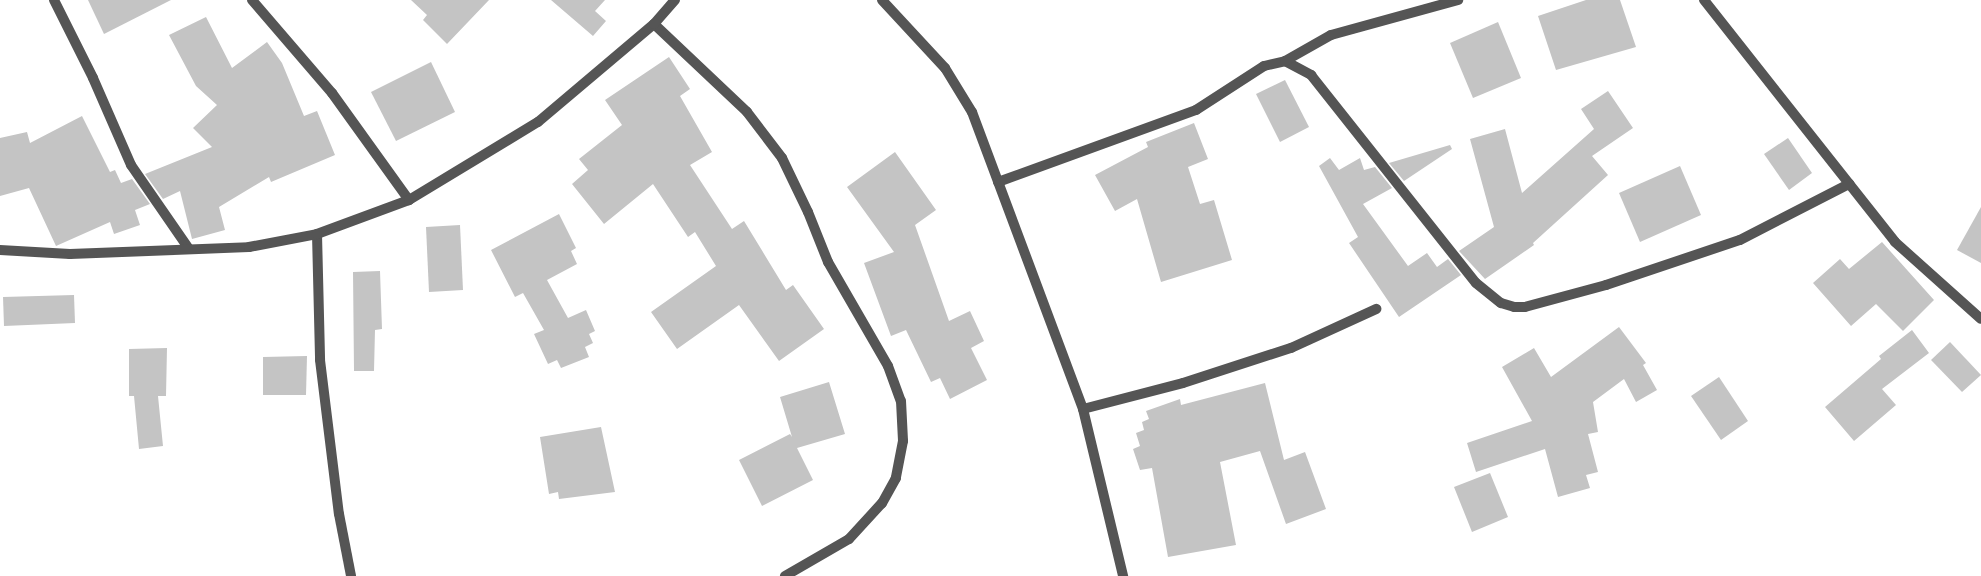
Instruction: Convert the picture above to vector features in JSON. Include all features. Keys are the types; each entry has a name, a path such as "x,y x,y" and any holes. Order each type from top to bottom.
{"street":[{"path":"54,0 93,78 131,165 189,249"},
{"path":"252,0 332,93 409,200"},
{"path":"0,250 70,254 249,247 317,234 409,200 538,122 654,24 675,0"},
{"path":"882,0 945,68 972,112 1084,409 1123,576"},
{"path":"998,182 1196,110 1264,66 1285,61 1330,35 1458,0"},
{"path":"1704,0 1895,242 1981,318"},
{"path":"654,24 748,112 782,158 808,212 828,262 888,366 900,401 903,441 896,478 882,503 849,539 785,576"},
{"path":"1285,61 1311,75 1476,283 1501,303 1514,307 1525,307 1606,285 1740,240 1849,184"},
{"path":"317,234 320,360 339,514 351,576"},
{"path":"1084,409 1183,383 1291,348 1376,309"}],"building":[{"path":"88,0 171,0 104,34"},
{"path":"411,0 489,0 447,44 423,20 427,15"},
{"path":"551,0 605,0 595,11 606,21 593,36"},
{"path":"1586,0 1620,0 1636,47 1556,70 1538,16"},
{"path":"206,17 232,68 267,42 282,63 304,116 317,111 335,155 271,182 269,177 219,207 225,230 192,239 180,191 163,199 145,174 212,147 193,128 217,105 196,86 169,35"},
{"path":"1498,22 1521,78 1473,98 1450,43"},
{"path":"669,57 690,89 680,96 712,152 690,165 732,229 744,221 786,290 793,285 824,329 779,361 739,305 677,349 651,312 716,266 695,232 688,237 653,184 604,224 572,184 588,170 579,159 622,125 605,100"},
{"path":"431,62 455,112 396,141 371,92"},
{"path":"1285,80 1309,127 1280,142 1256,94"},
{"path":"1608,91 1633,128 1592,156 1608,175 1533,243 1534,245 1485,279 1459,251 1494,227 1470,139 1505,129 1522,193 1594,129 1581,109"},
{"path":"82,116 110,172 115,170 121,183 132,179 150,204 135,210 140,225 114,234 110,222 56,246 29,188 0,196 0,138 27,132 30,143"},
{"path":"1194,123 1208,159 1188,167 1200,204 1214,200 1232,260 1161,282 1137,199 1115,211 1095,175 1148,147 1146,142"},
{"path":"1788,138 1812,173 1789,190 1764,154"},
{"path":"1450,145 1452,149 1404,181 1389,163"},
{"path":"895,152 936,210 915,225 949,321 970,311 984,341 971,348 987,380 950,399 940,378 931,382 906,330 891,336 864,263 894,252 847,187"},
{"path":"1330,158 1339,170 1360,158 1364,170 1375,167 1392,188 1363,204 1408,266 1427,253 1437,267 1448,259 1461,275 1399,317 1349,243 1358,237 1319,166"},
{"path":"1680,166 1701,215 1640,242 1619,193"},
{"path":"1981,207 1981,263 1957,250"},
{"path":"559,214 576,248 571,251 577,264 547,280 568,318 586,310 595,331 589,334 593,343 585,347 589,357 561,368 557,360 548,364 534,334 544,330 523,293 515,297 491,250"},
{"path":"460,225 463,290 429,292 426,227"},
{"path":"1882,242 1934,300 1903,331 1876,304 1851,326 1813,283 1840,259 1849,269"},
{"path":"380,271 382,329 375,330 374,371 354,371 353,272"},
{"path":"74,295 75,323 4,326 3,297"},
{"path":"1619,327 1646,363 1643,365 1657,390 1636,402 1624,379 1593,402 1598,432 1588,434 1598,472 1586,475 1590,488 1558,497 1545,449 1476,472 1467,443 1532,421 1502,367 1534,348 1551,377"},
{"path":"1912,330 1929,353 1882,389 1896,405 1854,441 1825,407 1881,359 1879,356"},
{"path":"1950,342 1981,375 1962,392 1931,360"},
{"path":"167,348 166,396 158,396 163,446 139,449 134,396 129,396 129,349"},
{"path":"307,356 306,395 263,395 263,357"},
{"path":"1719,377 1748,421 1721,440 1691,396"},
{"path":"829,382 845,434 797,448 813,480 762,506 739,460 790,434 792,437 780,397"},
{"path":"1265,383 1284,460 1305,452 1326,509 1286,524 1260,451 1220,462 1236,545 1168,557 1152,468 1140,470 1133,449 1140,446 1136,433 1144,430 1142,422 1149,419 1146,411 1180,399 1181,405"},
{"path":"601,427 615,492 559,499 558,492 549,494 540,437"},
{"path":"1490,473 1508,517 1472,532 1454,487"}]}
